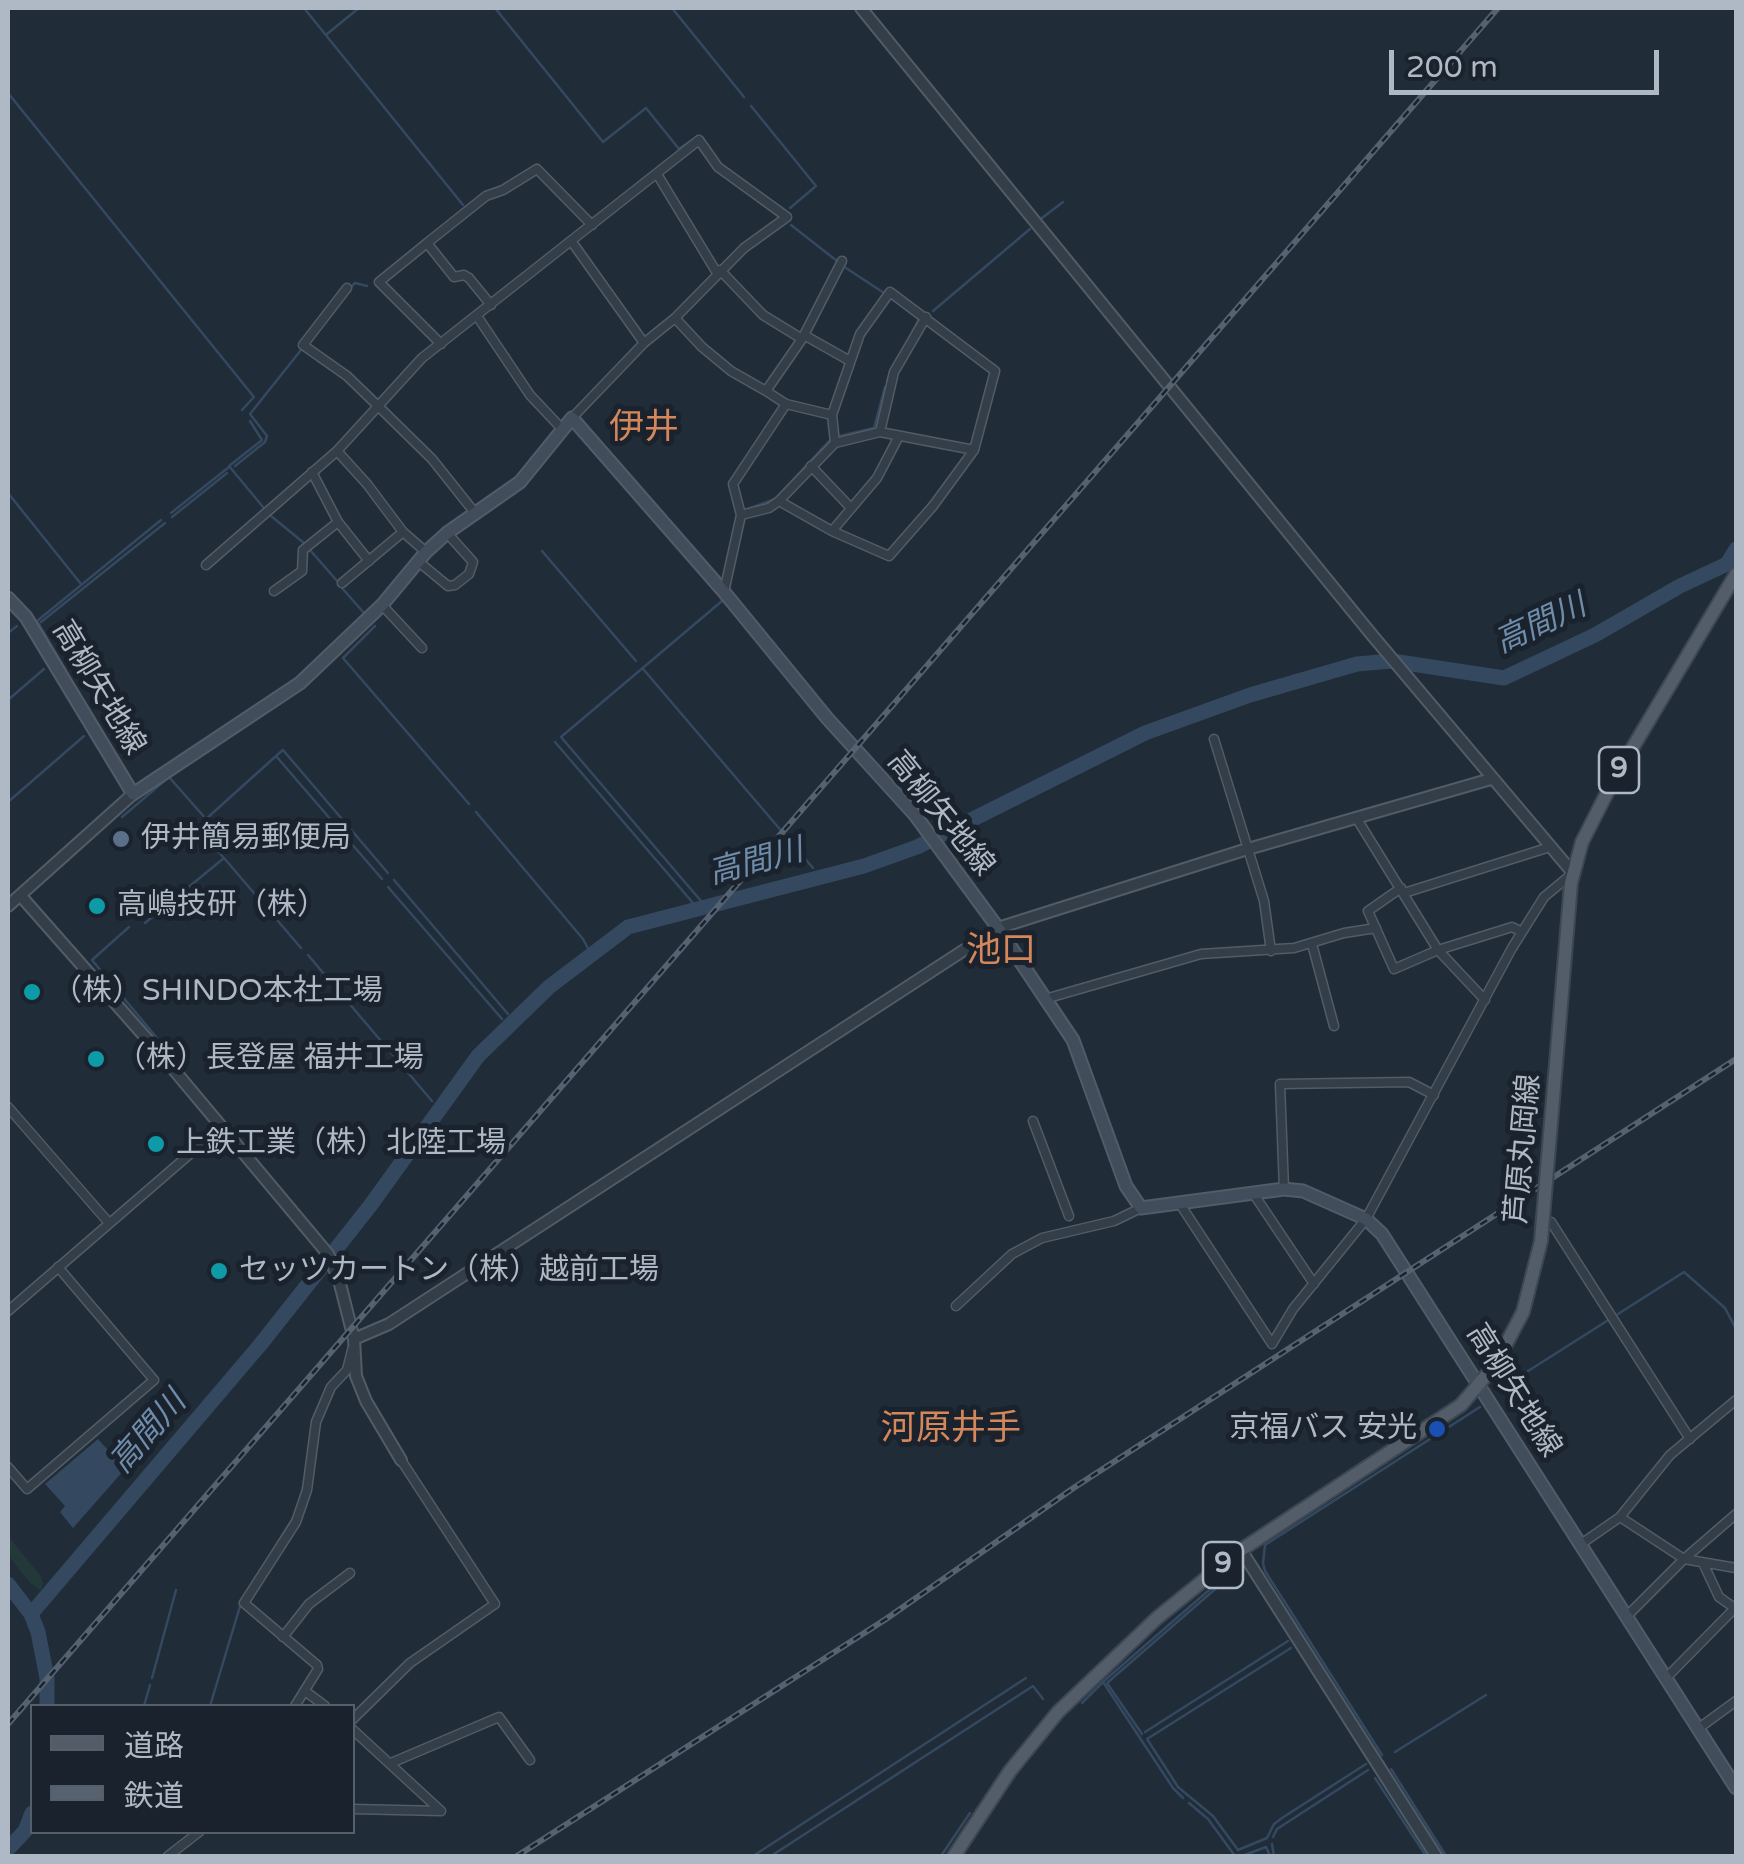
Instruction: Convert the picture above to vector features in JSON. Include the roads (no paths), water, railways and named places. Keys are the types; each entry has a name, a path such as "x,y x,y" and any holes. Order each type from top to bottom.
{"main road":[{"name":"高柳矢地線","path":"8,598 26,617 134,794 300,683 382,604 447,533 520,482 572,418 724,592 827,718 915,815 998,928 1073,1040 1126,1186 1141,1208 1284,1189 1317,1195 1366,1219 1382,1234 1736,1788"},
{"name":"9","path":"1573,874 1582,842 1614,779 1736,574"},
{"name":"芦原丸岡線","path":"1480,1386 1523,1312 1538,1261 1573,874"},
{"name":"9","path":"954,1856 1010,1771 1047,1724 1158,1618 1241,1550 1437,1424 1480,1386"}],"street":[{"path":"861,8 1491,779 1573,874 1544,897 1366,1219 1293,1309 1272,1344 1180,1204"},
{"path":"206,565 338,451 422,358 699,140 718,166 787,216 719,271 572,418"},
{"path":"441,344 380,282 486,196 537,169 592,225"},
{"path":"657,174 719,271 763,315 850,361"},
{"path":"572,242 644,342"},
{"path":"427,243 454,277 469,278 491,304"},
{"path":"766,391 803,337 842,261"},
{"path":"347,288 302,345 347,376 378,406 432,459 475,513"},
{"path":"779,500 832,531 888,556 933,506 974,450 995,371 890,292 860,334 850,361 832,415 835,443"},
{"path":"476,316 530,395 563,430"},
{"path":"880,432 894,372 926,317"},
{"path":"674,318 731,371 786,404 832,415"},
{"path":"724,592 740,515 733,484 786,404"},
{"path":"740,515 769,508 835,443 880,432 974,450"},
{"path":"832,531 877,478 899,436"},
{"path":"338,451 448,586 456,585 469,574 472,562 447,533"},
{"path":"811,466 850,507"},
{"path":"312,472 338,522 369,561"},
{"path":"274,590 302,571 303,550 338,522"},
{"path":"342,583 403,532"},
{"path":"382,604 422,648"},
{"path":"1214,739 1264,901 1271,951"},
{"path":"354,1339 389,1324 998,928 1248,849 1491,779"},
{"path":"8,906 134,794"},
{"path":"1356,819 1438,950 1484,1000"},
{"path":"1522,932 1512,926 1394,969 1368,911 1402,891 1550,847"},
{"path":"20,895 169,1064 322,1247 339,1280 354,1339 356,1376 366,1401 496,1604 410,1664 355,1717"},
{"path":"1045,998 1200,954 1271,951 1376,928"},
{"path":"1312,944 1334,1026"},
{"path":"1284,1189 1280,1084 1409,1082 1434,1095"},
{"path":"8,1107 109,1223"},
{"path":"1032,1121 1069,1216"},
{"path":"8,1311 220,1128"},
{"path":"1253,1193 1314,1284"},
{"path":"956,1306 1012,1254 1042,1238 1114,1221 1141,1208"},
{"path":"1552,1222 1690,1438"},
{"path":"8,1467 27,1489 154,1380 58,1267"},
{"path":"296,1704 317,1665 244,1603 296,1522 307,1490 316,1422 332,1387 347,1370 354,1339"},
{"path":"1581,1544 1620,1517 1670,1455 1736,1400"},
{"path":"1628,1616 1684,1558 1736,1514"},
{"path":"1620,1517 1684,1558 1736,1568"},
{"path":"1241,1550 1436,1856"},
{"path":"1667,1677 1735,1609 1718,1597 1703,1563"},
{"path":"283,1637 309,1604 350,1573"},
{"path":"305,1691 322,1704"},
{"path":"1698,1728 1736,1701"},
{"path":"391,1763 500,1717 530,1760"},
{"path":"355,1731 441,1811 355,1809"},
{"path":"168,1856 196,1834"}],"water":[{"path":"98,1439 125,1469 73,1528 60,1512 65,1506 45,1484"}],"waterway":[{"path":"304,8 463,205"},
{"path":"327,34 359,8"},
{"path":"495,8 603,142 646,108 679,149 692,140"},
{"path":"672,8 744,97"},
{"path":"8,93 254,397 242,410"},
{"path":"751,106 816,186 790,208"},
{"path":"700,149 710,162"},
{"path":"731,181 778,216"},
{"path":"1042,218 1063,202"},
{"path":"791,225 837,261"},
{"path":"933,311 1030,229"},
{"path":"846,268 884,293"},
{"path":"351,287 355,283 367,286"},
{"path":"906,344 917,316"},
{"path":"235,466 265,442 267,436 250,414 301,350"},
{"path":"887,381 892,368"},
{"path":"840,436 874,428 885,387"},
{"path":"250,421 262,440 229,466 263,507"},
{"path":"745,510 775,499 830,440"},
{"path":"171,513 229,467"},
{"path":"172,517 227,473"},
{"path":"8,493 81,584"},
{"path":"271,516 304,543"},
{"path":"66,671 37,621 161,520"},
{"path":"41,622 165,523"},
{"name":"高間川","path":"31,1614 260,1345 370,1206 478,1056 549,987 628,927 864,866 917,847 1145,733 1250,695 1357,664 1392,661 1504,678 1595,635 1727,564 1736,549"},
{"path":"310,550 338,582"},
{"path":"542,551 636,661"},
{"path":"342,588 364,613"},
{"path":"701,901 561,737 722,601"},
{"path":"8,633 17,626"},
{"path":"375,626 343,658 469,804"},
{"path":"8,700 44,669"},
{"path":"644,670 813,868"},
{"path":"76,688 122,765"},
{"path":"8,802 84,736"},
{"path":"555,742 693,903"},
{"path":"277,755 283,750 388,873"},
{"path":"206,819 276,756 382,879"},
{"path":"122,817 169,777 206,819 197,827 223,857"},
{"path":"476,812 583,939 591,954"},
{"path":"145,923 224,858 301,948"},
{"path":"394,880 508,1014"},
{"path":"388,887 502,1019"},
{"path":"129,927 92,960 172,1056"},
{"path":"308,955 432,1101"},
{"path":"1618,1314 1684,1272 1725,1308 1736,1329"},
{"path":"1506,1385 1610,1319"},
{"path":"1382,1755 1265,1571 1265,1545 1480,1407"},
{"path":"274,1549 296,1513 305,1479"},
{"path":"1104,1681 1231,1571"},
{"path":"252,1583 257,1575"},
{"path":"8,1584 31,1614 38,1632 47,1678 47,1704"},
{"path":"1142,1734 1107,1683 1221,1584"},
{"path":"152,1678 176,1590"},
{"path":"211,1704 241,1603"},
{"path":"1145,1732 1288,1641"},
{"path":"1291,1648 1147,1739 1178,1787 1213,1816 1238,1850 1267,1838 1282,1818 1366,1764"},
{"path":"753,1856 1026,1678"},
{"path":"1082,1703 1103,1682 1183,1798"},
{"path":"145,1704 150,1685"},
{"path":"771,1856 1033,1686 1043,1699"},
{"path":"1395,1752 1486,1695"},
{"path":"1391,1769 1446,1856"},
{"path":"1273,1837 1277,1829 1368,1770"},
{"path":"1375,1778 1426,1856"},
{"path":"1189,1803 1208,1819 1235,1856"},
{"path":"941,1856 970,1813"},
{"path":"8,1849 25,1831 30,1818"},
{"path":"1272,1844 1274,1856"},
{"path":"1242,1856 1266,1847 1270,1856"}],"railway":[{"path":"8,1724 1498,8"},
{"path":"517,1856 886,1619 1075,1487 1736,1059"}],"place":[{"name":"伊井簡易郵便局","path":"121,839"},
{"name":"高嶋技研（株）","path":"97,906"},
{"name":"（株）SHINDO本社工場","path":"32,992"},
{"name":"（株）長登屋 福井工場","path":"96,1059"},
{"name":"上鉄工業（株）北陸工場","path":"156,1144"},
{"name":"セッツカートン（株）越前工場","path":"219,1271"},
{"name":"京福バス 安光","path":"1437,1429"}],"district":[{"name":"伊井","path":"644,429"},
{"name":"池口","path":"1001,952"},
{"name":"河原井手","path":"951,1430"}]}
